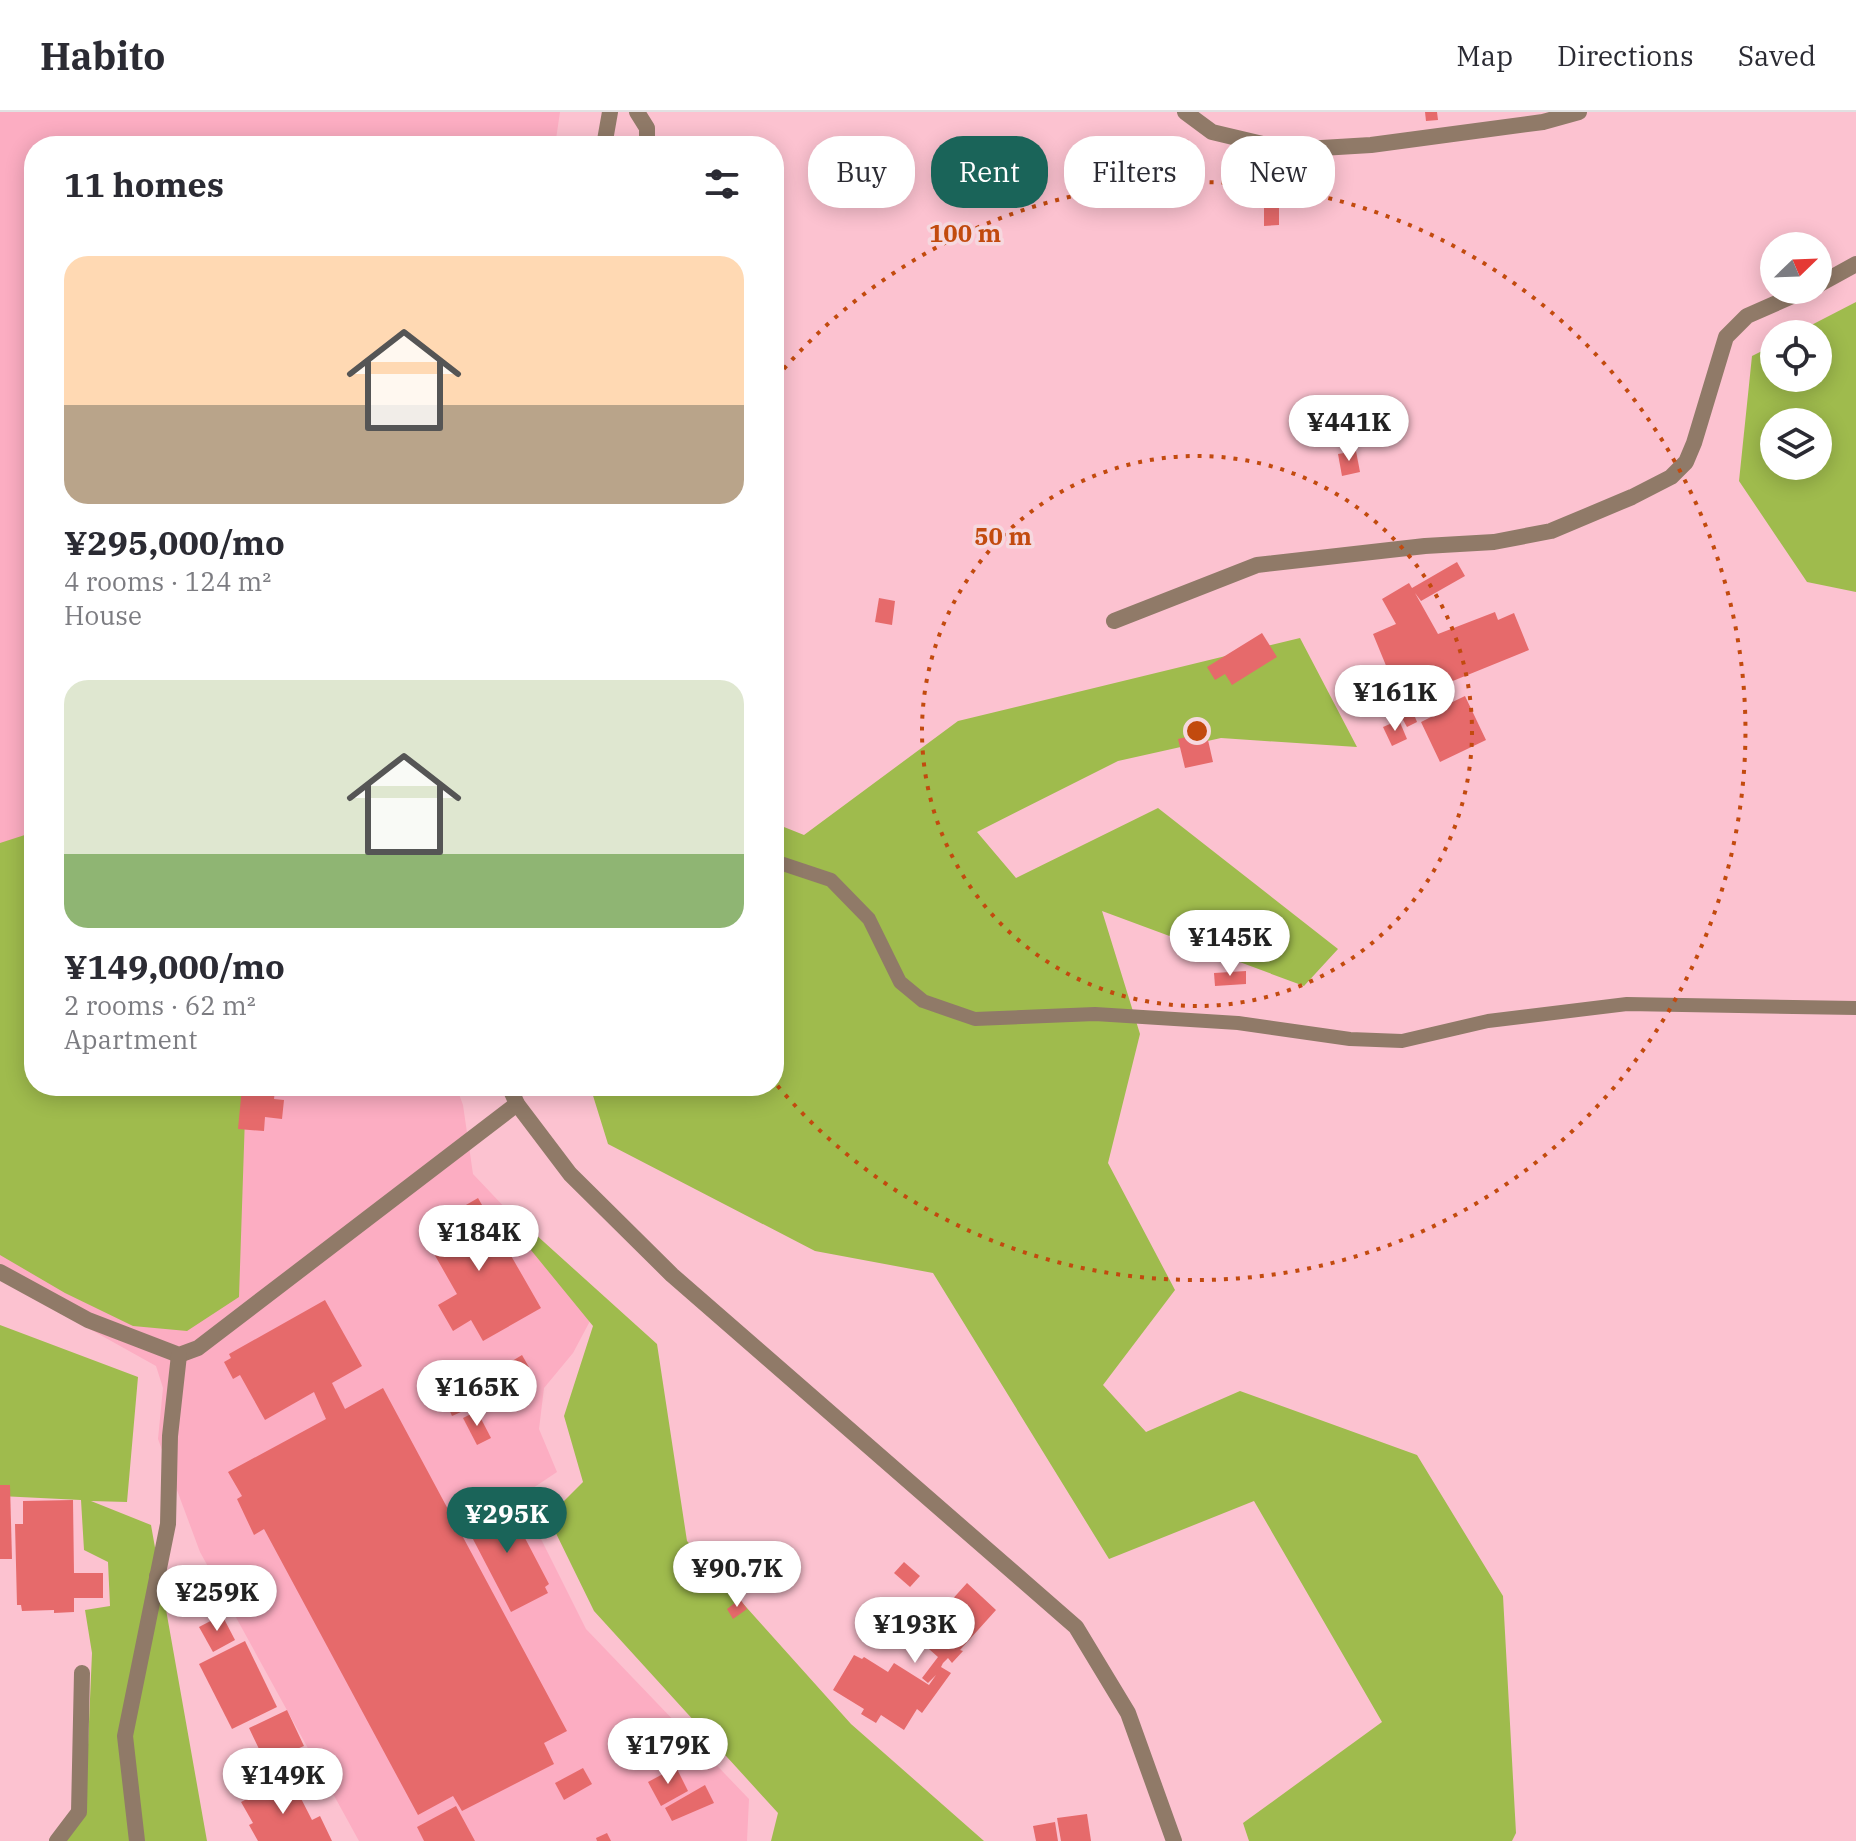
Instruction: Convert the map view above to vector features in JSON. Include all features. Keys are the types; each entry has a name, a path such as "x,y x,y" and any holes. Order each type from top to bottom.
{"street":[{"path":"606,136 610,112"},
{"path":"637,112 647,128 647,136"},
{"path":"1185,112 1212,132 1288,150 1371,145 1543,122 1579,112"},
{"path":"1832,277 1856,264"},
{"path":"1114,621 1151,614 1257,565 1425,546 1494,542 1551,531 1632,497 1671,477 1686,462 1726,337 1747,316 1774,304"},
{"path":"513,1096 570,1174 672,1275 1076,1627 1128,1713 1174,1841"},
{"path":"0,1272 88,1320 179,1355 198,1348 517,1104"},
{"path":"137,1841 125,1736 168,1524 170,1436 179,1355"},
{"path":"157,1576 179,1585"},
{"path":"57,1841 79,1812 82,1673"}],"lane":[{"path":"784,864 831,880 869,919 900,982 923,1001 975,1019 1095,1014 1238,1023 1350,1039 1402,1041 1488,1021 1627,1004 1856,1008"}],"shaded area":[{"path":"0,112 560,112 556,136 24,136 24,1096 460,1096 473,1174 598,1306 573,1353 544,1388 539,1429 557,1472 530,1490 529,1515 586,1629 749,1799 747,1841 359,1841 200,1552 158,1439 163,1388 156,1366 0,1279"}],"green space":[{"path":"1856,302 1856,592 1807,582 1739,481 1752,356 1760,352 1760,392 1832,392 1832,320 1821,320"},
{"path":"1300,638 1357,747 1221,738 1118,761 977,832 1016,878 1158,808 1338,949 1304,986 1102,911 1140,1034 1108,1163 1175,1290 1103,1385 1146,1432 1240,1391 1417,1455 1503,1596 1516,1833 1512,1841 1249,1841 1243,1823 1382,1722 1254,1501 1109,1559 933,1273 815,1251 608,1144 593,1096 784,1096 784,827 804,835 958,721"},
{"path":"24,835 24,1096 246,1096 239,1297 187,1331 133,1326 65,1293 0,1255 0,843"},
{"path":"524,1224 657,1344 687,1541 851,1724 984,1841 771,1841 778,1813 594,1611 548,1517 583,1482 564,1416 593,1326 517,1233"},
{"path":"0,1325 138,1377 127,1502 91,1501 151,1525 207,1841 64,1841 85,1814 92,1653 85,1610 110,1606 108,1562 84,1550 81,1500 0,1496"}],"building":[{"path":"1425,112 1437,112 1438,120 1426,121"},
{"path":"1264,208 1279,208 1279,225 1264,226"},
{"path":"1356,451 1360,472 1342,476 1338,454"},
{"path":"1457,562 1465,576 1421,601 1415,593 1438,634 1495,612 1498,620 1514,613 1529,650 1401,702 1373,634 1396,624 1382,599 1409,583 1412,588"},
{"path":"879,598 895,601 892,625 875,622"},
{"path":"1262,633 1277,657 1232,685 1225,674 1215,680 1207,667"},
{"path":"1465,696 1486,740 1440,762 1421,722 1433,716 1429,708 1440,703 1442,707"},
{"path":"1413,712 1417,722 1407,727 1402,718"},
{"path":"1399,720 1407,739 1392,746 1383,727"},
{"path":"1195,735 1197,743 1208,740 1213,762 1185,768 1178,739"},
{"path":"1246,971 1246,984 1215,986 1214,973"},
{"path":"241,1096 274,1096 274,1099 284,1100 282,1119 265,1117 264,1131 238,1129"},
{"path":"478,1198 541,1308 483,1341 471,1320 453,1331 438,1305 457,1294 421,1231"},
{"path":"325,1300 362,1366 332,1383 345,1409 383,1388 567,1731 544,1743 554,1764 462,1811 453,1796 418,1815 264,1529 254,1535 237,1499 242,1496 228,1472 326,1419 314,1392 265,1420 240,1375 233,1379 224,1362 231,1358 229,1354"},
{"path":"522,1355 530,1369 509,1381 502,1367"},
{"path":"461,1389 470,1408 452,1416 444,1398"},
{"path":"477,1411 491,1438 477,1445 463,1418"},
{"path":"0,1485 10,1485 12,1559 0,1559"},
{"path":"504,1498 549,1584 545,1587 548,1593 511,1612 463,1520"},
{"path":"73,1500 74,1573 103,1573 103,1598 74,1598 74,1612 22,1611 21,1605 17,1605 15,1524 23,1524 23,1501"},
{"path":"904,1562 920,1576 910,1587 894,1573"},
{"path":"967,1583 996,1610 952,1663 948,1658 943,1663 941,1667 951,1673 922,1713 917,1709 904,1730 881,1715 876,1723 861,1714 864,1709 833,1690 854,1655 864,1657 888,1672 894,1663 929,1685 936,1675 928,1683 922,1678 938,1657 921,1642 925,1637 921,1634"},
{"path":"740,1599 747,1609 733,1619 727,1609"},
{"path":"222,1615 235,1640 213,1652 199,1627"},
{"path":"245,1641 277,1707 232,1729 199,1664"},
{"path":"287,1710 304,1746 292,1751 297,1762 271,1774 249,1728"},
{"path":"676,1767 688,1791 661,1806 648,1782"},
{"path":"583,1768 592,1784 564,1800 555,1783"},
{"path":"290,1777 312,1820 320,1816 332,1841 258,1841 249,1825 253,1823 241,1802"},
{"path":"705,1785 714,1803 672,1821 665,1808"},
{"path":"456,1806 475,1841 424,1841 417,1827"},
{"path":"1087,1814 1091,1841 1061,1841 1057,1818"},
{"path":"1055,1822 1058,1841 1036,1841 1033,1826"},
{"path":"607,1833 611,1841 597,1841 596,1838"}]}
